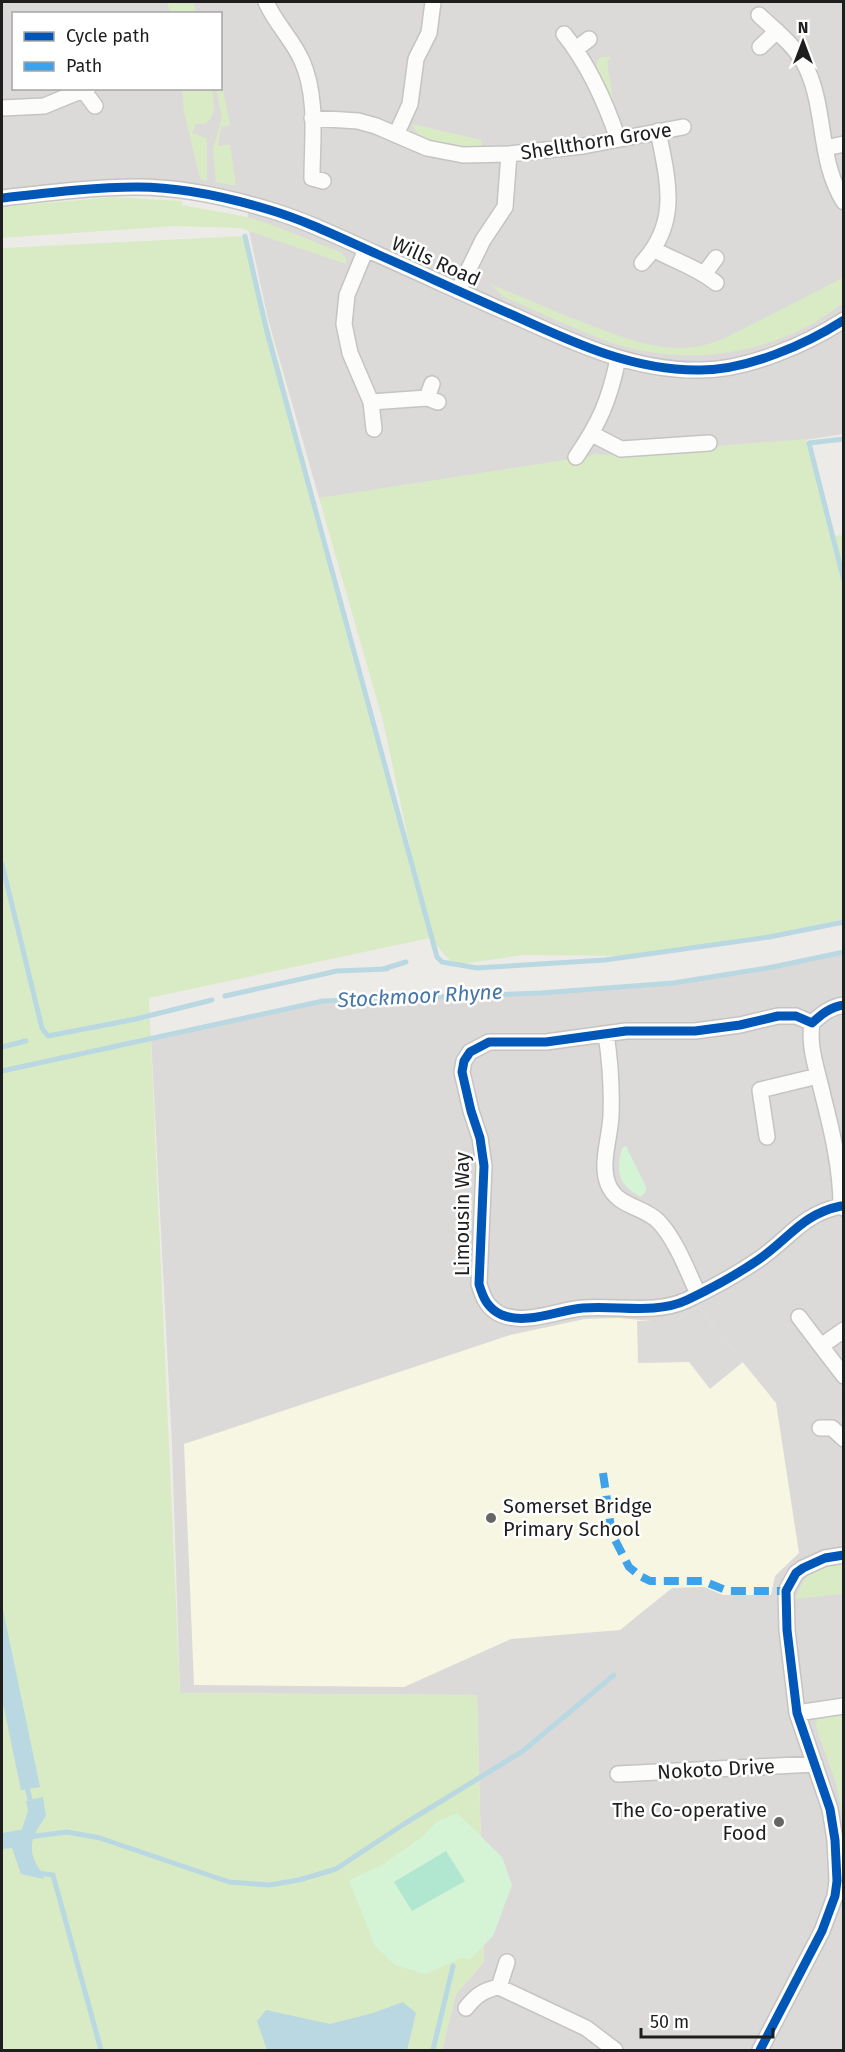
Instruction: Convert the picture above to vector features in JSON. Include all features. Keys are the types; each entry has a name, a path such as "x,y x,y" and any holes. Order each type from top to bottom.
{"street":[{"path":"266,2 302,60 309,85 313,183"},
{"path":"396,135 410,104 416,58 429,33 433,2"},
{"path":"759,15 799,56 807,71 814,91 833,181 843,202"},
{"path":"760,47 777,32"},
{"path":"564,34 576,49 598,89 618,139"},
{"path":"576,49 589,39"},
{"path":"2,108 44,106 86,90 95,106"},
{"name":"Shellthorn Grove","path":"312,118 358,121 421,146 448,153 475,155 509,154 583,146 682,127"},
{"path":"642,263 655,250 667,220 668,205 658,131"},
{"path":"825,148 843,144"},
{"name":"Shellthorn Grove","path":"458,291 483,240 505,207 509,154"},
{"name":"Wills Road","path":"2,198 98,188 138,187 210,194 297,219 559,336 618,359 677,369 720,368 780,352 828,330 843,320"},
{"path":"366,249 347,295 344,324 350,353 371,402 374,429"},
{"path":"655,250 710,278 716,258"},
{"path":"576,457 599,421 610,392 618,359"},
{"path":"371,402 432,394"},
{"path":"592,434 621,449 690,439 709,443"},
{"path":"842,1207 840,1160 818,1076 811,1032 812,1023 823,1013 835,1006 843,1005"},
{"name":"Limousin Way","path":"812,1023 796,1016 778,1016 740,1025 695,1030 642,1031 546,1042 489,1042 470,1052 464,1061 462,1072 464,1087 480,1138 484,1166 479,1284 483,1299 492,1309 502,1315 522,1318 605,1306 659,1308 673,1306 759,1260 813,1215 842,1207"},
{"path":"606,1034 611,1114 605,1166 606,1177 614,1194 627,1204 650,1214 663,1227 698,1294"},
{"path":"767,1137 760,1090 818,1076"},
{"path":"799,1317 843,1376"},
{"path":"821,1347 843,1330"},
{"path":"820,1428 831,1428 843,1439"},
{"path":"760,2050 822,1931 840,1881 830,1809 797,1713 787,1630 786,1590 796,1573 803,1568 825,1558 843,1555"},
{"path":"797,1713 843,1706"},
{"name":"Nokoto Drive","path":"618,1774 815,1764"},
{"path":"499,1987 507,1962"},
{"path":"466,2008 474,1997 486,1990 499,1987 586,2028 615,2050"}],"shaded area":[{"path":"2,2 843,2 843,434 761,447 319,498 268,319 249,231 247,204 172,189 2,198"},
{"path":"843,952 843,2050 442,2050 456,1994 484,1962 477,1695 180,1693 172,1445 151,1038 323,1001 541,993 673,983 773,967"},
{"name":"Somerset Bridge Primary School","path":"698,1307 776,1403 799,1553 775,1576 771,1595 723,1595 704,1587 672,1588 620,1630 511,1639 404,1687 194,1685 184,1444 510,1335 585,1319 619,1318 663,1322 677,1320"},
{"path":"698,1307 743,1362 710,1389 689,1362 638,1363 637,1321 677,1320"},
{"path":"726,1602 732,1676 719,1677 721,1695 694,1696 693,1681 627,1685 627,1671 637,1671 636,1661 711,1603"},
{"path":"675,1687 678,1733 665,1734 662,1688"},
{"path":"778,1745 779,1759 566,1770 566,1756"},
{"path":"778,1775 778,1785 637,1791 636,1782"},
{"path":"637,1813 640,1874 626,1874 623,1814"},
{"path":"611,1837 614,1878 597,1879 594,1838"},
{"path":"719,1853 721,1873 676,1875 675,1856"},
{"path":"719,1890 733,1902 736,1930 758,1930 759,1955 740,1955 739,1943 679,1945 675,1892"}],"green space":[{"path":"167,2 194,2 196,12 171,12"},
{"path":"601,57 611,57 607,62 614,106 597,72 597,60"},
{"path":"222,85 230,125 221,127 218,146 230,145 236,186 216,182 213,149 222,118 216,90 222,90"},
{"path":"182,90 212,90 214,109 211,118 204,124 196,124 192,133 207,140 207,181 200,179 184,111"},
{"path":"412,124 481,140 482,147 442,145 432,142 417,132"},
{"path":"113,197 182,201 182,205 248,217 340,252 346,258 346,264 240,228 176,226 2,238 2,207"},
{"path":"245,236 425,918 383,721 319,498 591,456 595,453 602,455 806,439 831,536 843,535 843,919 769,937 639,956 524,955 454,965 430,938 149,998 180,1693 477,1695 484,1962 456,1994 442,2050 2,2050 2,248"},
{"path":"843,278 843,303 818,320 791,334 763,344 733,352 703,355 673,355 642,351 613,343 504,297 490,284 625,338 669,348 681,348 704,345 725,338"},
{"path":"626,1146 646,1187 641,1197 627,1187 619,1171 622,1148"},
{"path":"843,1561 843,1594 795,1599 808,1576 813,1572"},
{"path":"843,1713 843,1818 836,1783 816,1727 817,1720 823,1716"},
{"path":"457,1813 502,1857 512,1885 493,1936 469,1960 461,1958 425,1974 395,1965 375,1946 349,1880 382,1865 423,1836 437,1822"},
{"path":"446,1851 465,1881 412,1911 394,1882"}],"water":[{"path":"2,1605 40,1787 21,1790 2,1699"},
{"path":"43,1797 46,1816 33,1838 32,1852 44,1875 43,1879 21,1874 12,1848 2,1849 2,1833 25,1829 30,1819 26,1801"},
{"path":"403,2002 416,2013 407,2050 267,2050 257,2021 266,2010 330,2024 373,2013"}],"waterway":[{"path":"245,236 266,328 437,957 442,962 477,968 605,960 769,937 844,922"},
{"path":"844,439 809,443 844,581"},
{"path":"2,864 42,1028 48,1036 136,1019 212,1000"},
{"name":"Stockmoor Rhyne","path":"2,1071 323,1001 541,993 673,983 773,967 844,952"},
{"path":"225,996 337,971 387,969 383,969 406,962"},
{"path":"2,1047 26,1041"},
{"path":"28,1837 67,1832 100,1838 229,1882 269,1885 299,1880 336,1869 523,1751 614,1675"},
{"name":"Stockmoor Rhyne","path":"23,1834 32,1807 26,1783"},
{"name":"Stockmoor Rhyne","path":"36,1873 53,1875 101,2050"},
{"name":"Stockmoor Rhyne","path":"433,2050 453,1966"}],"marked path":[{"path":"603,1473 612,1534 629,1567 640,1576 650,1581 703,1581 728,1591 786,1591"}],"cycle path":[{"path":"2,198 86,189 154,187 237,201 284,214 311,225 582,345 605,354 652,366 700,370 737,366 794,347 844,320"},
{"path":"841,1206 816,1215 796,1228 769,1252 733,1276 675,1305 649,1308 583,1308 532,1318 512,1318 502,1315 493,1310 487,1302 479,1284 484,1166 480,1138 462,1072 464,1061 470,1052 489,1042 546,1042 626,1031 695,1031 740,1025 778,1016 796,1016 812,1023 830,1009 844,1005"},
{"path":"760,2050 822,1931 835,1896 837,1881 835,1840 830,1809 797,1713 787,1630 786,1591 796,1573 803,1568 825,1558 844,1555"}],"place":[{"name":"Somerset Bridge Primary School","path":"491,1518"},
{"name":"The Co-operative Food","path":"779,1822"}]}
